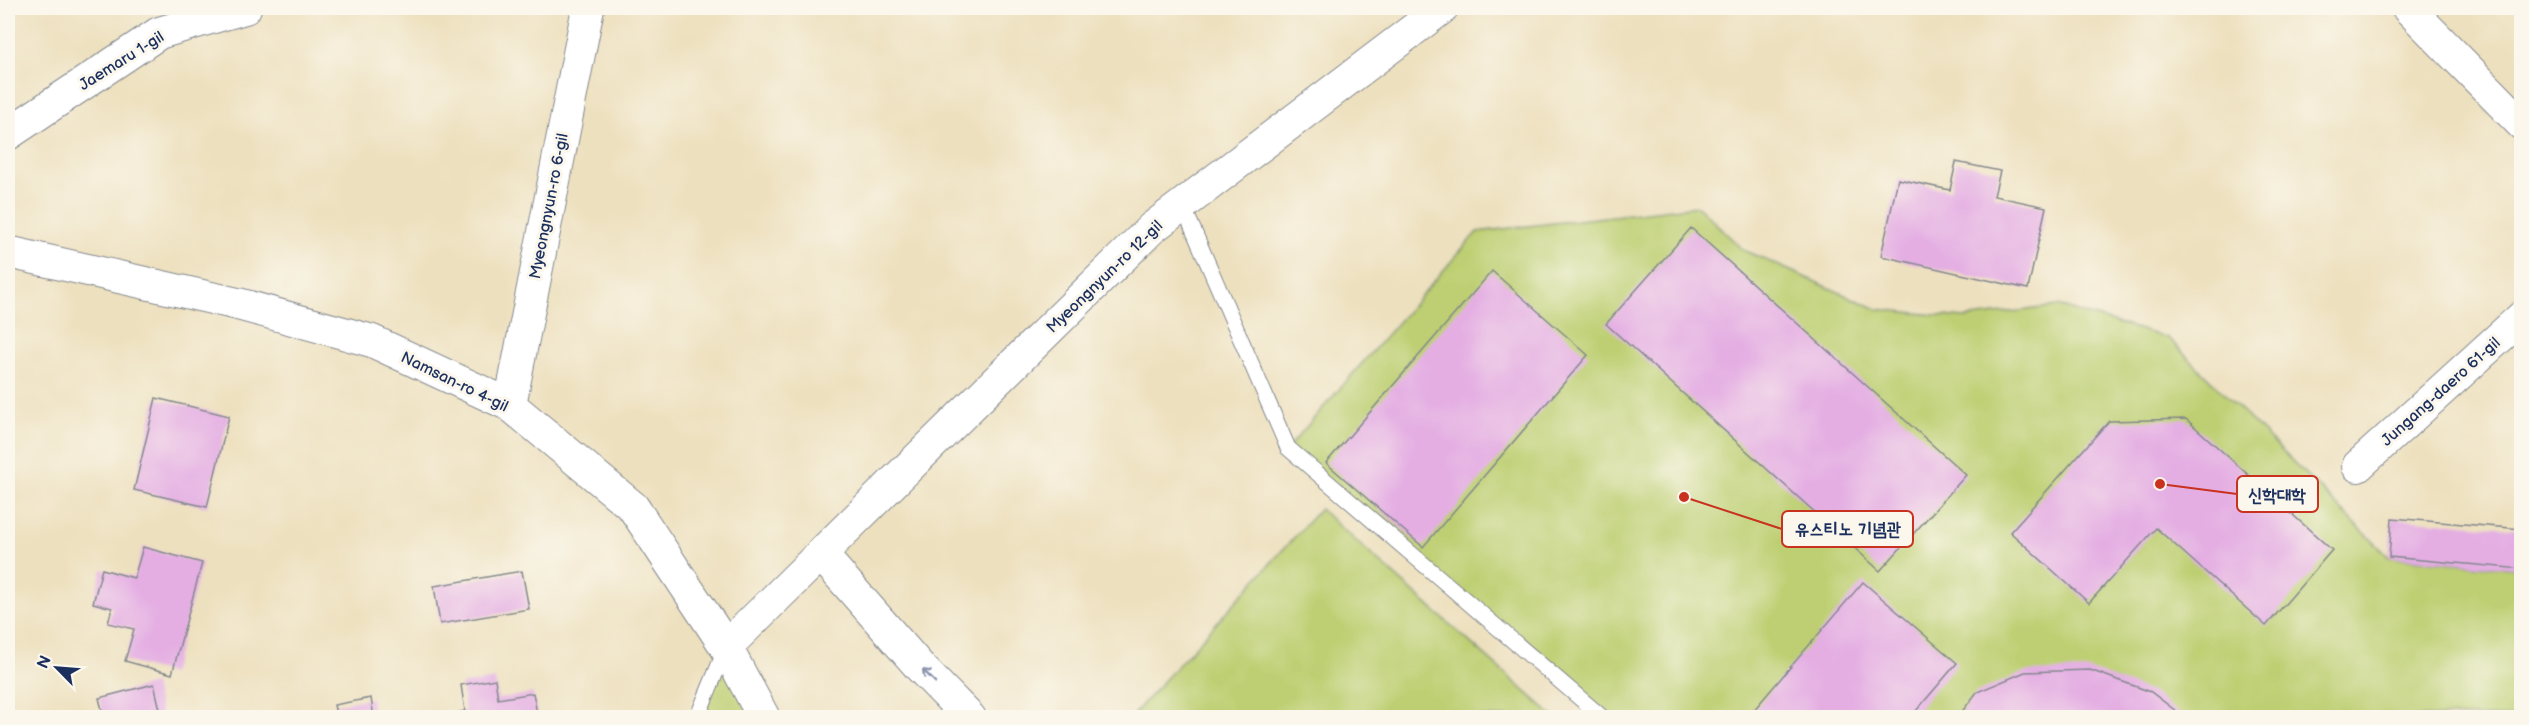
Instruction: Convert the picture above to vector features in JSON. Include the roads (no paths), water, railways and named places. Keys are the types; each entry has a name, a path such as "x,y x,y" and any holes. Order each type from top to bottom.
{"street":[{"name":"Jaemaru 1-gil","path":"8,134 159,33 245,8"},
{"name":"Myeongnyun-ro 6-gil","path":"510,405 588,8"},
{"name":"Myeongnyun-ro 12-gil","path":"726,647 1152,228 1442,8"},
{"path":"2408,8 2522,124"},
{"name":"Namsan-ro 4-gil","path":"8,252 238,304 372,341 510,405 633,507 726,647 764,717"},
{"name":"Jungang-daero 61-gil","path":"2358,465 2522,317"},
{"path":"821,554 920,667 970,717"}],"lane":[{"path":"1182,204 1288,448 1603,717"},
{"path":"697,717 726,647"}],"place":[{"name":"신학대학","path":"2160,484"},
{"name":"유스티노 기념관","path":"1684,497"}]}
